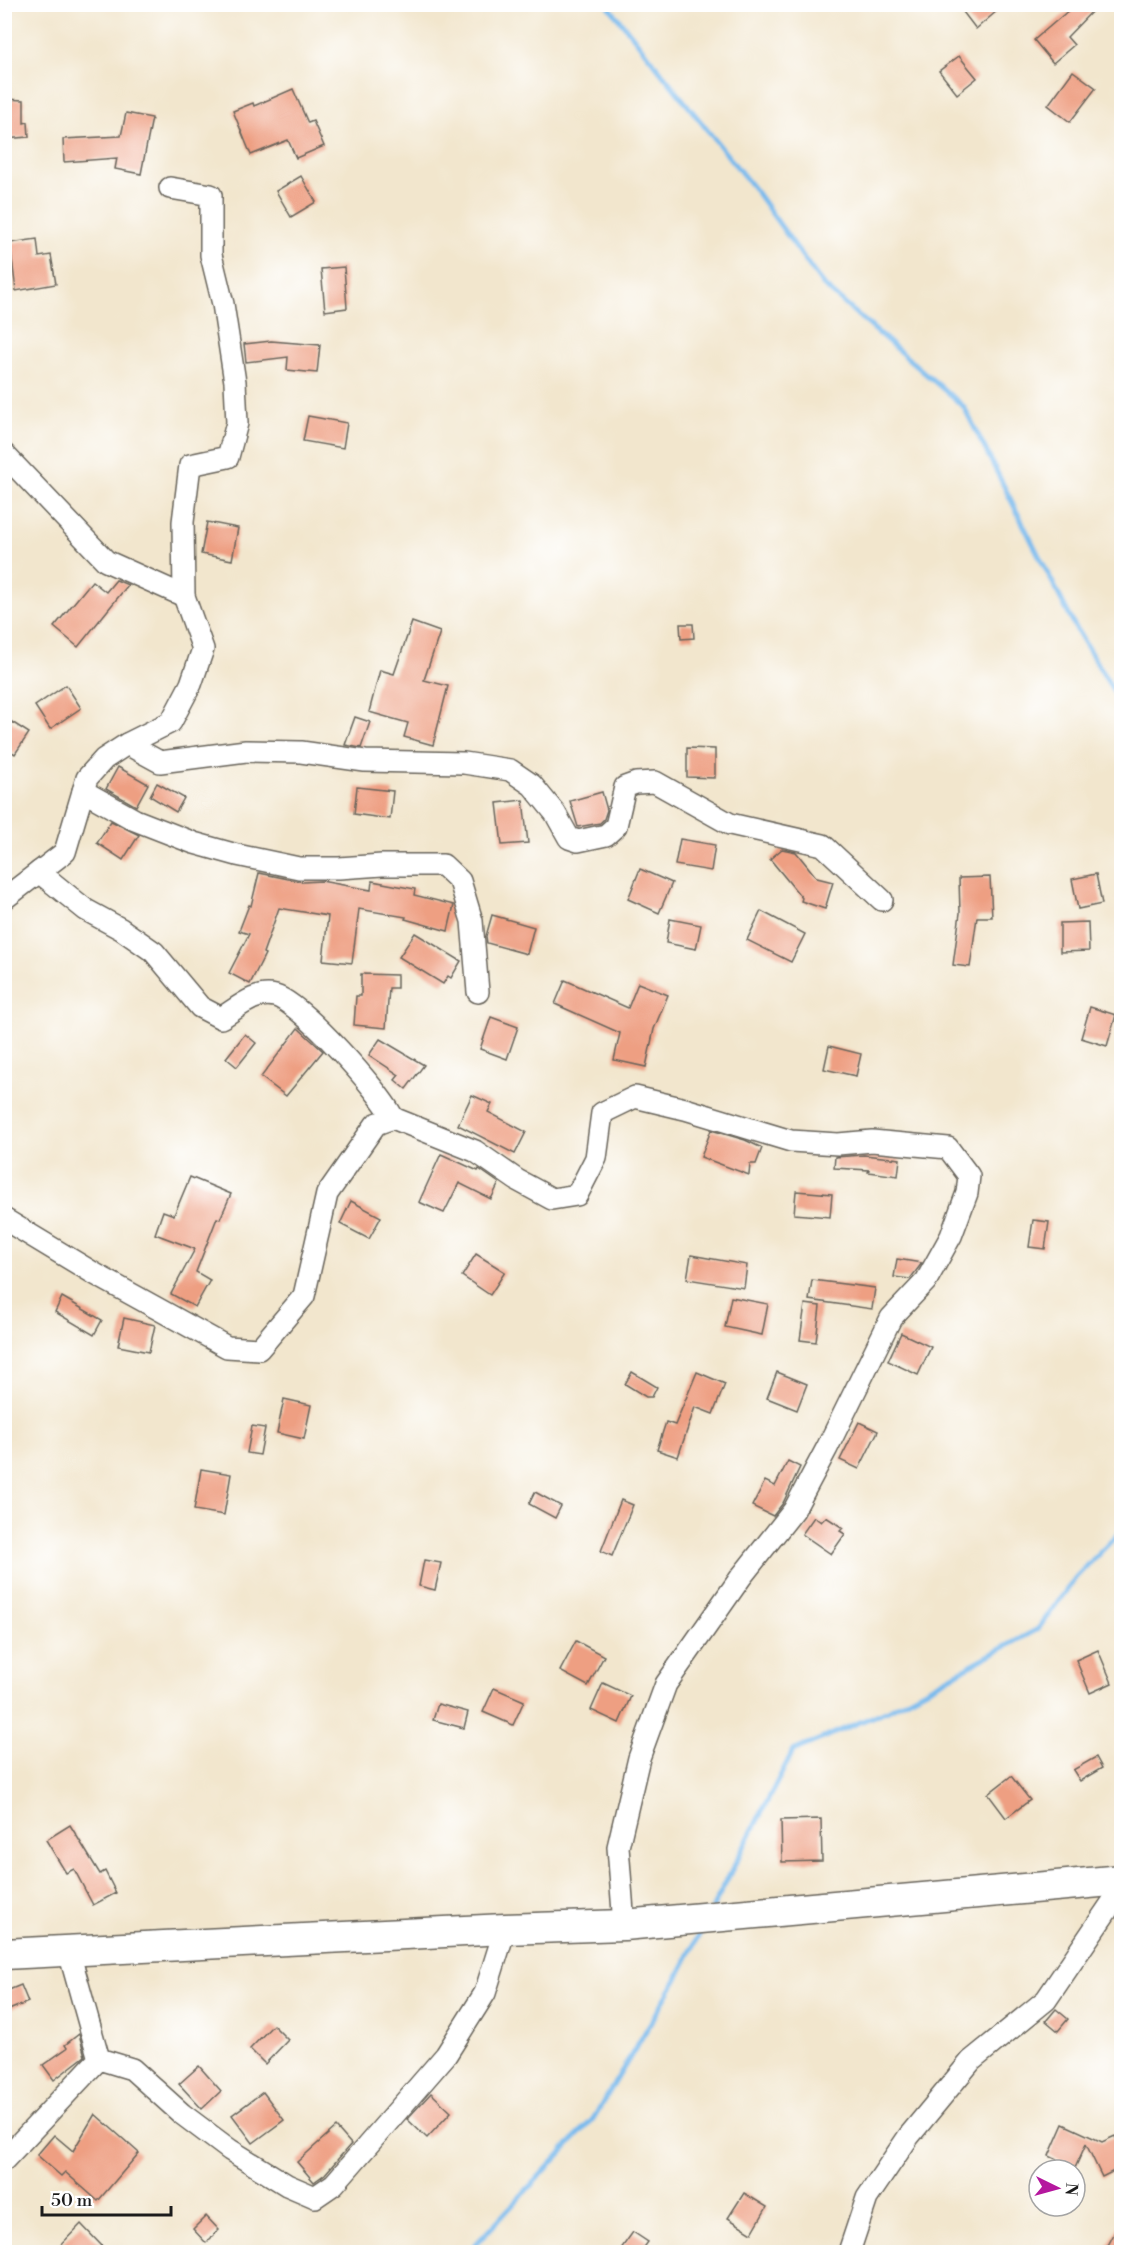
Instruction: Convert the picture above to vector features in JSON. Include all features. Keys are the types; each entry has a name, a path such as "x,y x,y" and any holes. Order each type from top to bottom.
{"main road":[{"path":"4,1954 505,1929 624,1926 1122,1880"}],"street":[{"path":"4,899 66,852 87,778 105,759 127,744 171,722 191,684 203,649 184,596 183,522 190,465 228,457 237,423 235,382 223,304 211,255 211,195 170,188"},
{"path":"4,454 106,561 184,596"},
{"path":"127,744 160,762 246,751 301,752 365,761 464,764 510,770 532,785 555,813 569,838 578,841 606,835 616,826 625,787 636,783 655,782 730,824 823,845 882,900"},
{"path":"83,791 135,820 194,843 278,864 299,868 443,865 460,881 472,921 478,992"},
{"path":"39,872 86,910 121,928 154,952 200,1007 222,1018 257,995 276,996 297,1009 369,1083 393,1118 475,1151 517,1180 552,1199 577,1195 596,1158 602,1113 636,1097 685,1109 790,1141 838,1144 872,1141 948,1148 969,1176 966,1193 951,1236 926,1281 891,1318 794,1510 741,1577 666,1684 639,1758 618,1847 624,1926"},
{"path":"4,1219 95,1274 227,1347 259,1349 303,1296 327,1194 376,1124 393,1118"},
{"path":"849,2253 867,2198 909,2136 971,2061 1046,2000 1122,1888"},
{"path":"99,2059 132,2069 182,2114 230,2150 287,2185 315,2197 334,2184 446,2055 485,1993 505,1929"},
{"path":"69,1952 99,2059"},
{"path":"4,2160 99,2059"}],"building":[{"path":"957,4 1005,4 976,29"},
{"path":"1076,4 1099,4 1067,37 1074,45 1053,63 1034,40"},
{"path":"959,56 977,78 957,94 939,71"},
{"path":"1073,71 1096,88 1070,122 1048,105"},
{"path":"293,89 308,123 313,121 324,146 296,158 288,140 251,155 233,111 253,103 254,106"},
{"path":"4,99 24,100 24,123 28,122 29,137 4,139"},
{"path":"126,113 152,118 141,174 115,169 117,158 64,162 63,139 121,136"},
{"path":"301,176 316,202 291,217 276,191"},
{"path":"37,239 39,257 51,255 56,284 16,291 10,243"},
{"path":"344,267 347,308 325,311 321,269"},
{"path":"271,341 320,345 317,373 287,370 288,357 246,362 244,344"},
{"path":"308,416 347,423 343,448 303,441"},
{"path":"207,522 238,528 232,560 201,554"},
{"path":"116,580 128,585 78,647 54,627 92,581 106,592"},
{"path":"412,622 440,632 424,680 448,686 433,745 404,737 408,723 369,712 380,670 394,674"},
{"path":"680,624 693,624 694,638 681,639"},
{"path":"66,685 81,708 50,729 35,706"},
{"path":"4,717 29,733 15,754 4,747"},
{"path":"355,717 370,722 361,748 345,745"},
{"path":"687,748 715,749 715,778 687,777"},
{"path":"118,767 148,784 136,806 106,789"},
{"path":"157,783 184,798 176,812 150,796"},
{"path":"357,787 393,791 390,819 354,814"},
{"path":"602,792 607,810 604,819 600,823 578,827 570,801"},
{"path":"523,800 528,843 502,845 497,803"},
{"path":"111,821 139,835 123,860 97,843"},
{"path":"680,839 715,845 711,871 675,865"},
{"path":"782,849 796,852 817,878 833,882 825,909 801,901 802,898 770,859"},
{"path":"640,869 672,883 659,913 628,899"},
{"path":"259,873 303,882 321,881 371,890 372,881 415,889 414,895 454,905 448,931 405,919 406,917 359,909 352,963 323,960 328,916 279,908 263,953 265,954 250,984 229,973 249,934 239,931 249,905 251,906"},
{"path":"1096,874 1102,904 1078,909 1072,879"},
{"path":"990,877 992,917 977,917 970,967 953,965 960,913 959,878"},
{"path":"761,911 805,934 791,962 747,940"},
{"path":"492,915 534,927 527,954 487,943 486,936"},
{"path":"670,919 701,925 696,949 666,943"},
{"path":"1088,922 1089,951 1060,952 1060,923"},
{"path":"415,933 461,961 451,978 448,976 443,984 399,957"},
{"path":"361,974 397,975 397,988 389,988 386,1028 354,1025 356,996 361,996"},
{"path":"565,980 628,1008 638,983 668,995 654,1029 646,1067 614,1060 620,1033 555,1004"},
{"path":"1090,1007 1116,1015 1107,1046 1081,1038"},
{"path":"491,1017 518,1027 507,1059 480,1049"},
{"path":"298,1028 323,1051 286,1096 261,1077"},
{"path":"245,1034 256,1043 237,1067 226,1058"},
{"path":"380,1039 424,1065 406,1089 395,1080 399,1075 369,1055"},
{"path":"829,1046 861,1054 856,1076 824,1069"},
{"path":"472,1095 492,1104 488,1112 526,1132 515,1154 458,1125"},
{"path":"711,1130 745,1140 762,1148 756,1164 750,1164 749,1175 701,1157"},
{"path":"441,1154 478,1171 479,1169 499,1183 491,1199 459,1183 444,1213 419,1202"},
{"path":"864,1155 900,1159 898,1176 868,1172 869,1170 834,1168 835,1157"},
{"path":"190,1177 231,1194 220,1219 217,1218 196,1272 210,1280 195,1307 171,1294 195,1249 155,1234 163,1211 174,1215"},
{"path":"796,1191 832,1194 830,1217 794,1214"},
{"path":"351,1201 381,1217 369,1239 340,1224"},
{"path":"1033,1220 1049,1222 1045,1249 1029,1247"},
{"path":"476,1254 505,1272 490,1295 462,1276"},
{"path":"691,1255 747,1265 744,1288 687,1279"},
{"path":"897,1259 922,1263 910,1279 894,1277"},
{"path":"812,1280 875,1288 872,1309 809,1300"},
{"path":"62,1297 102,1320 94,1335 55,1312"},
{"path":"731,1297 768,1304 762,1335 725,1327"},
{"path":"805,1304 820,1306 816,1342 800,1340"},
{"path":"124,1318 155,1325 149,1352 118,1346"},
{"path":"901,1333 931,1347 918,1375 888,1361"},
{"path":"632,1372 657,1387 652,1397 646,1397 625,1384"},
{"path":"697,1372 725,1384 713,1414 695,1407 678,1457 657,1450 666,1422 675,1425"},
{"path":"777,1372 807,1384 797,1410 767,1398"},
{"path":"284,1399 311,1405 304,1439 277,1433"},
{"path":"859,1422 878,1431 859,1469 840,1460"},
{"path":"252,1426 265,1428 260,1455 247,1453"},
{"path":"788,1461 800,1467 783,1503 773,1516 752,1506 765,1481 775,1486"},
{"path":"201,1469 231,1474 224,1515 194,1510"},
{"path":"535,1492 561,1506 555,1518 529,1504"},
{"path":"621,1500 633,1505 612,1556 601,1551"},
{"path":"814,1517 821,1522 826,1517 843,1528 840,1531 845,1534 831,1554 802,1534"},
{"path":"424,1560 441,1563 435,1590 419,1586"},
{"path":"576,1641 604,1656 588,1686 560,1671"},
{"path":"1098,1650 1112,1683 1090,1693 1076,1660"},
{"path":"603,1683 631,1696 619,1723 591,1710"},
{"path":"494,1688 524,1701 513,1725 483,1712"},
{"path":"438,1704 468,1712 464,1728 433,1720"},
{"path":"1096,1757 1102,1768 1080,1781 1073,1770"},
{"path":"1011,1776 1030,1800 1006,1818 988,1794"},
{"path":"821,1819 822,1861 782,1862 781,1820"},
{"path":"70,1825 100,1874 105,1871 116,1893 93,1905 74,1869 66,1873 46,1840"},
{"path":"21,1985 28,2002 4,2012 4,1992"},
{"path":"1056,2009 1068,2019 1058,2031 1046,2021"},
{"path":"273,2025 288,2040 265,2064 250,2049"},
{"path":"79,2034 85,2056 54,2080 43,2065 67,2048 65,2045"},
{"path":"199,2066 221,2091 202,2109 179,2084"},
{"path":"263,2092 284,2120 253,2143 232,2115"},
{"path":"431,2093 451,2112 427,2138 407,2119"},
{"path":"95,2114 139,2153 98,2201 65,2172 61,2176 37,2155 54,2135 73,2151"},
{"path":"1063,2124 1102,2142 1115,2136 1122,2149 1122,2167 1102,2177 1086,2144 1080,2158 1049,2156"},
{"path":"336,2127 351,2144 325,2174 314,2182 297,2162"},
{"path":"744,2193 767,2207 752,2233 728,2218"},
{"path":"206,2216 219,2230 206,2243 193,2229"},
{"path":"1122,2219 1122,2253 1104,2253"},
{"path":"81,2224 102,2246 95,2253 53,2253"},
{"path":"633,2232 648,2242 640,2253 618,2253"}],"waterway":[{"path":"607,4 755,190 823,285 964,407 1075,627 1122,705"},
{"path":"713,1907 793,1751 888,1710 1038,1629 1076,1577 1122,1530"},
{"path":"472,2252 476,2244 593,2119 675,1982 702,1929"}]}
